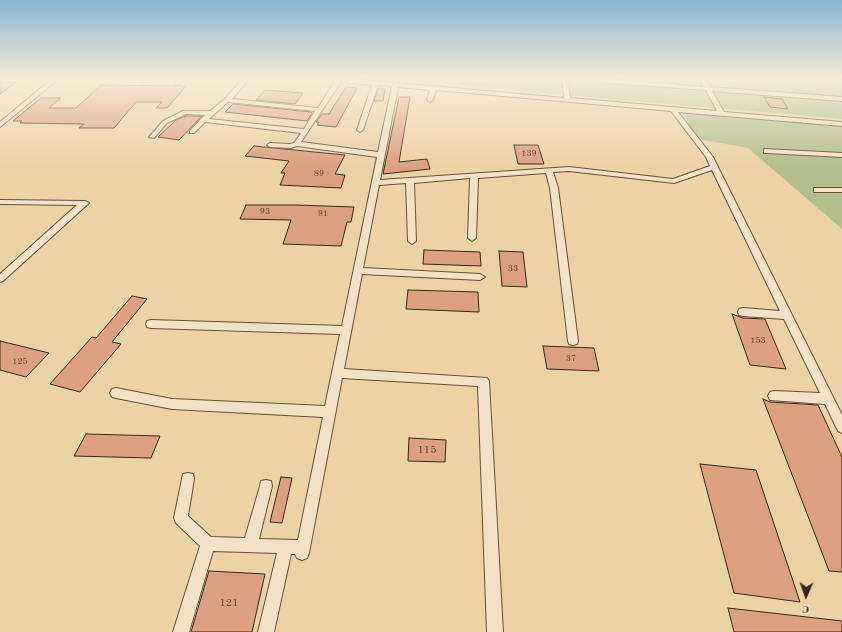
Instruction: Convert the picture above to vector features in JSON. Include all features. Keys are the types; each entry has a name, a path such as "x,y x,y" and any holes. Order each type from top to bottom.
{"street":[{"path":"0,125 23,107"},
{"path":"192,132 217,107"},
{"path":"296,107 319,110"},
{"path":"297,144 321,107"},
{"path":"360,130 368,107"},
{"path":"188,479 181,518 208,544 285,547 302,550 391,107"},
{"path":"657,107 842,124"},
{"path":"718,107 721,112"},
{"path":"673,109 709,157 842,427"},
{"path":"152,137 165,122 185,112 210,113"},
{"path":"203,120 306,131"},
{"path":"270,145 291,146 297,144 382,155"},
{"path":"767,151 842,155"},
{"path":"376,183 570,169 674,181 714,167"},
{"path":"550,170 554,188 573,341"},
{"path":"472,238 474,176"},
{"path":"410,180 412,241"},
{"path":"817,190 842,190"},
{"path":"0,202 85,203 0,279"},
{"path":"358,271 480,278"},
{"path":"743,312 787,315"},
{"path":"152,324 347,330"},
{"path":"338,373 483,381 495,632"},
{"path":"116,393 172,404 330,412"},
{"path":"774,396 828,398"},
{"path":"250,546 266,486"},
{"path":"181,632 208,544"},
{"path":"266,632 285,547"}],"green space":[{"path":"709,107 842,107 842,119"},
{"path":"682,112 842,127 842,229 748,148 698,139"}],"building":[{"path":"29,107 131,107 114,128 79,128 84,124 20,123 22,121 13,121"},
{"path":"230,107 267,107 312,113 307,121 225,112"},
{"path":"333,107 347,107 336,127 317,125 319,122 316,122 322,114 329,114"},
{"path":"397,107 408,107 399,162 427,159 430,169 383,174"},
{"path":"186,116 202,116 179,140 158,137 176,120"},
{"path":"514,145 538,145 544,164 518,164"},
{"path":"254,146 345,155 335,174 345,175 341,188 280,185 285,173 281,173 289,161 245,156"},
{"path":"246,205 354,207 351,222 347,222 341,246 283,244 291,220 240,219"},
{"path":"424,250 480,252 481,266 423,264"},
{"path":"499,251 523,252 527,287 502,286"},
{"path":"408,290 478,292 479,312 406,309"},
{"path":"132,296 147,299 112,342 121,344 80,392 50,384 92,337 96,338"},
{"path":"732,314 743,318 765,319 786,369 750,365"},
{"path":"0,341 49,353 26,377 0,370"},
{"path":"543,346 594,348 599,371 547,369"},
{"path":"763,399 770,402 818,405 842,457 842,572 829,571"},
{"path":"86,434 160,436 151,458 74,456"},
{"path":"409,438 446,440 445,462 408,461"},
{"path":"700,464 756,470 800,602 734,593"},
{"path":"281,477 292,478 282,523 270,522"},
{"path":"209,571 265,574 252,632 191,632"},
{"path":"728,608 842,621 842,632 734,632"}]}
